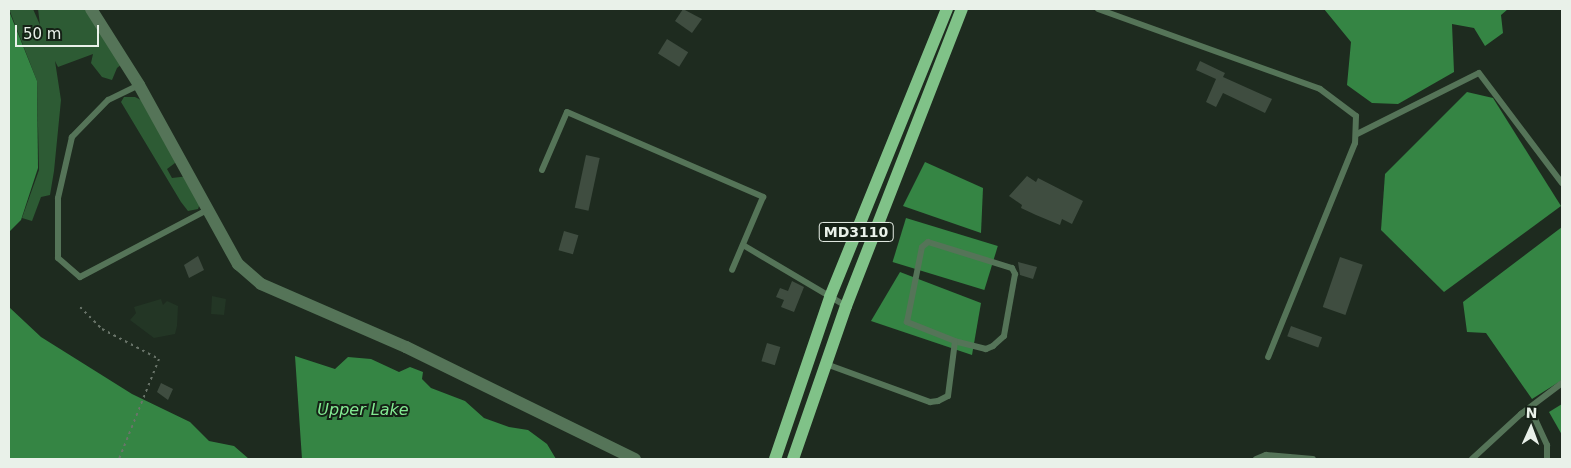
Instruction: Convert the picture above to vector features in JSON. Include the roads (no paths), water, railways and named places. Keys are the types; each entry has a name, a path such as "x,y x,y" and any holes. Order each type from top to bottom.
{"main road":[{"name":"MD3110","path":"775,459 830,297 947,9"},
{"name":"MD3110","path":"793,459 846,306 962,9"}],"street":[{"path":"91,9 139,85 210,208 238,264 261,284 432,359 635,459"}],"lane":[{"path":"1098,9 1320,89 1356,116 1357,134 1268,356"},
{"path":"1357,134 1479,73 1562,184"},
{"path":"139,85 108,100 72,137 58,198 58,258 80,276 210,208"},
{"path":"542,170 567,112 764,197 732,270"},
{"path":"928,242 1008,265 1015,274 1004,336 986,349 955,341 910,325 905,319 922,247 928,242"},
{"path":"743,245 846,306"},
{"path":"826,364 930,402 938,401 948,396 955,341"},
{"path":"1472,459 1530,408 1562,384"},
{"path":"1530,408 1547,446 1547,459"},
{"path":"1256,459 1266,455 1313,459"}],"water":[{"path":"1324,9 1508,9 1501,15 1503,33 1485,46 1474,28 1452,24 1454,72 1398,104 1372,103 1347,85 1351,42"},
{"path":"9,11 37,81 38,168 21,220 9,232"},
{"path":"1467,92 1493,98 1561,206 1444,292 1381,230 1385,174"},
{"path":"925,162 983,188 981,233 903,206"},
{"path":"906,218 998,246 984,290 893,262"},
{"path":"1562,227 1562,380 1532,399 1486,333 1467,332 1463,302"},
{"path":"900,272 981,303 972,355 871,321"},
{"path":"9,307 41,337 132,394 190,422 209,441 234,446 249,459 9,459"},
{"name":"Upper Lake","path":"295,356 335,369 348,357 371,359 399,372 410,367 423,372 422,379 431,388 465,401 484,418 509,427 528,430 547,444 556,459 302,459"},
{"path":"1562,404 1562,435 1549,412"}]}
